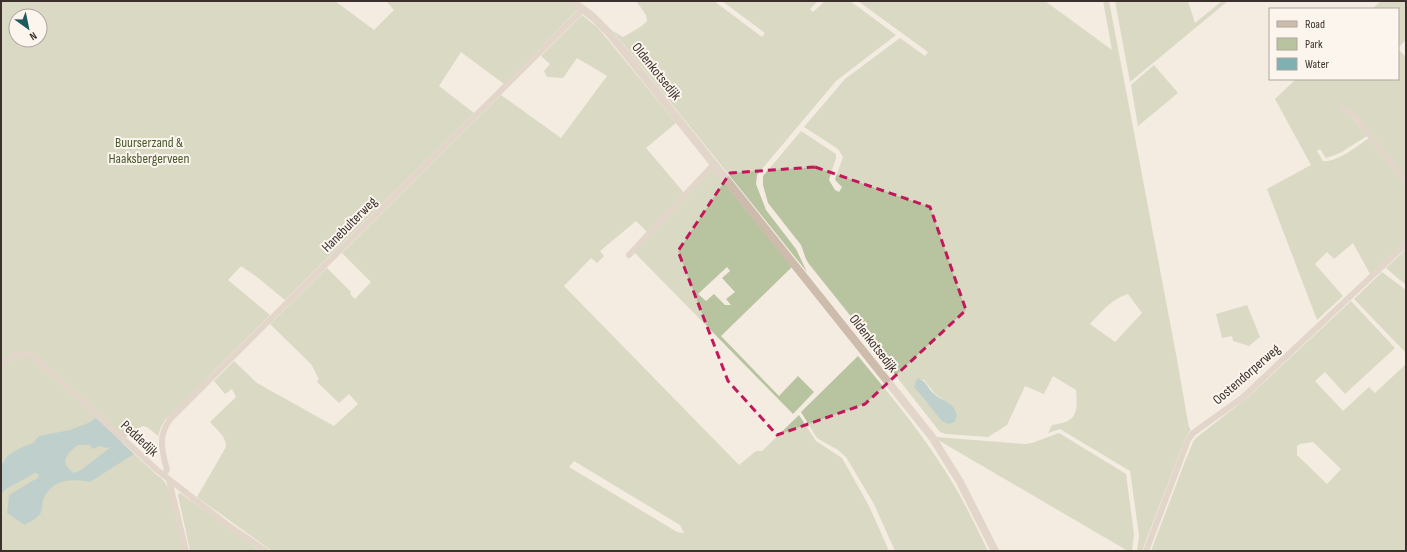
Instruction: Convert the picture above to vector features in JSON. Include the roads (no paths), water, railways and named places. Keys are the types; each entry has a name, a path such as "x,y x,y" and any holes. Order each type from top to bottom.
{"street":[{"name":"Oldenkotsedijk","path":"572,1 610,34 932,437 960,482 996,551"},
{"name":"Hanebulterweg","path":"165,473 162,436 163,429 171,418 583,9"},
{"path":"1342,108 1354,115 1406,182"},
{"path":"629,255 714,164"},
{"name":"Oostendorperweg","path":"1146,551 1188,440 1194,433 1244,396 1406,244"},
{"name":"Peddedijk","path":"1,365 17,355 29,354 33,356 165,473 169,480 229,526 266,551"},
{"path":"169,480 186,551"}],"water":[{"path":"917,378 925,383 936,396 953,406 957,415 955,422 948,424 942,421 914,387"},
{"path":"96,418 134,454 90,482 69,480 57,484 51,488 43,500 42,511 39,516 25,525 7,513 9,495 39,477 38,474 35,473 6,489 1,494 1,464 7,456 20,448 33,443 39,436 70,430","holes":["78,445 89,445 93,449 100,446 106,448 111,447 81,470 74,473 66,465 66,458"]}],"park label":[{"name":"Buurserzand & Haaksbergerveen","path":"149,150"}]}
